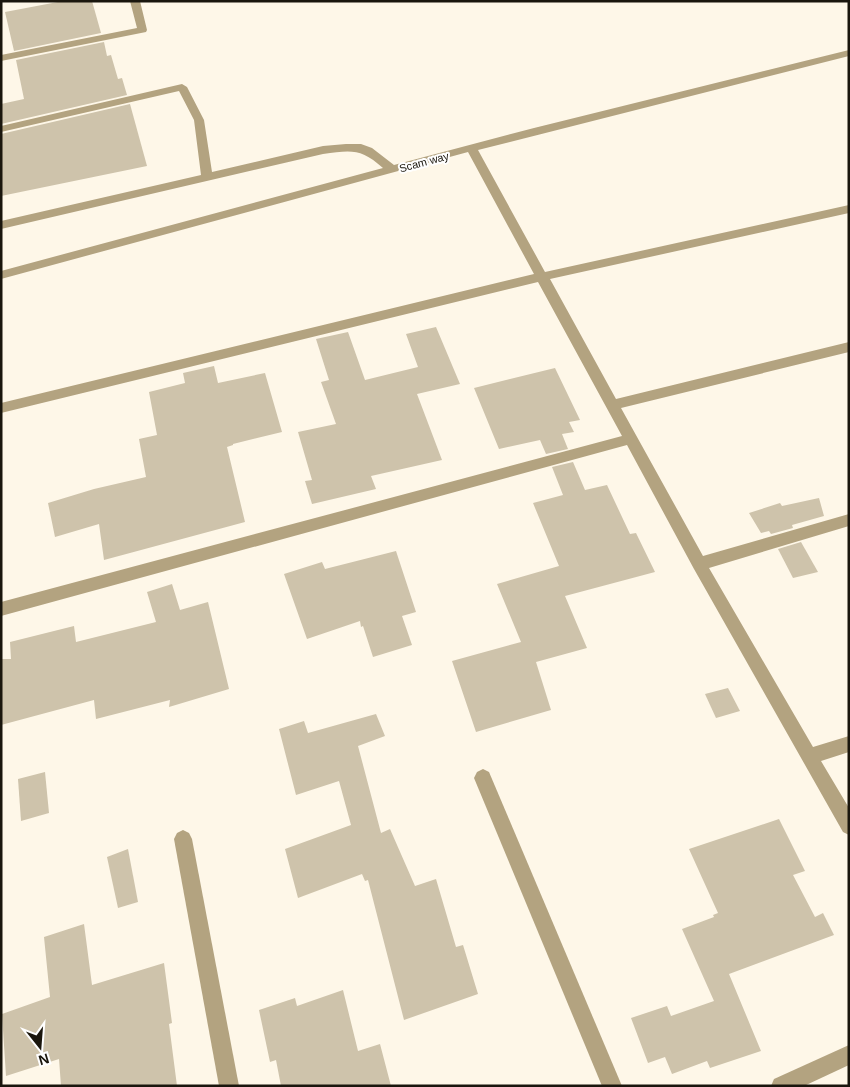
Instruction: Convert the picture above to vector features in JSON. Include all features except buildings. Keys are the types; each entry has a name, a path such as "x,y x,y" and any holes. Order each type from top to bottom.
{"street":[{"path":"1,58 142,30 134,1"},
{"name":"Scam way","path":"1,275 534,132 849,52"},
{"path":"1,130 182,87 199,120 207,176"},
{"path":"1,225 207,176 323,150 351,146 371,151 392,170"},
{"path":"472,149 699,564 849,826"},
{"path":"1,408 541,276 849,209"},
{"path":"611,405 849,347"},
{"path":"1,609 630,439"},
{"path":"699,564 849,520"},
{"path":"810,757 849,744"},
{"path":"483,778 612,1086"},
{"path":"183,839 229,1086"},
{"path":"781,1086 849,1055"}]}
